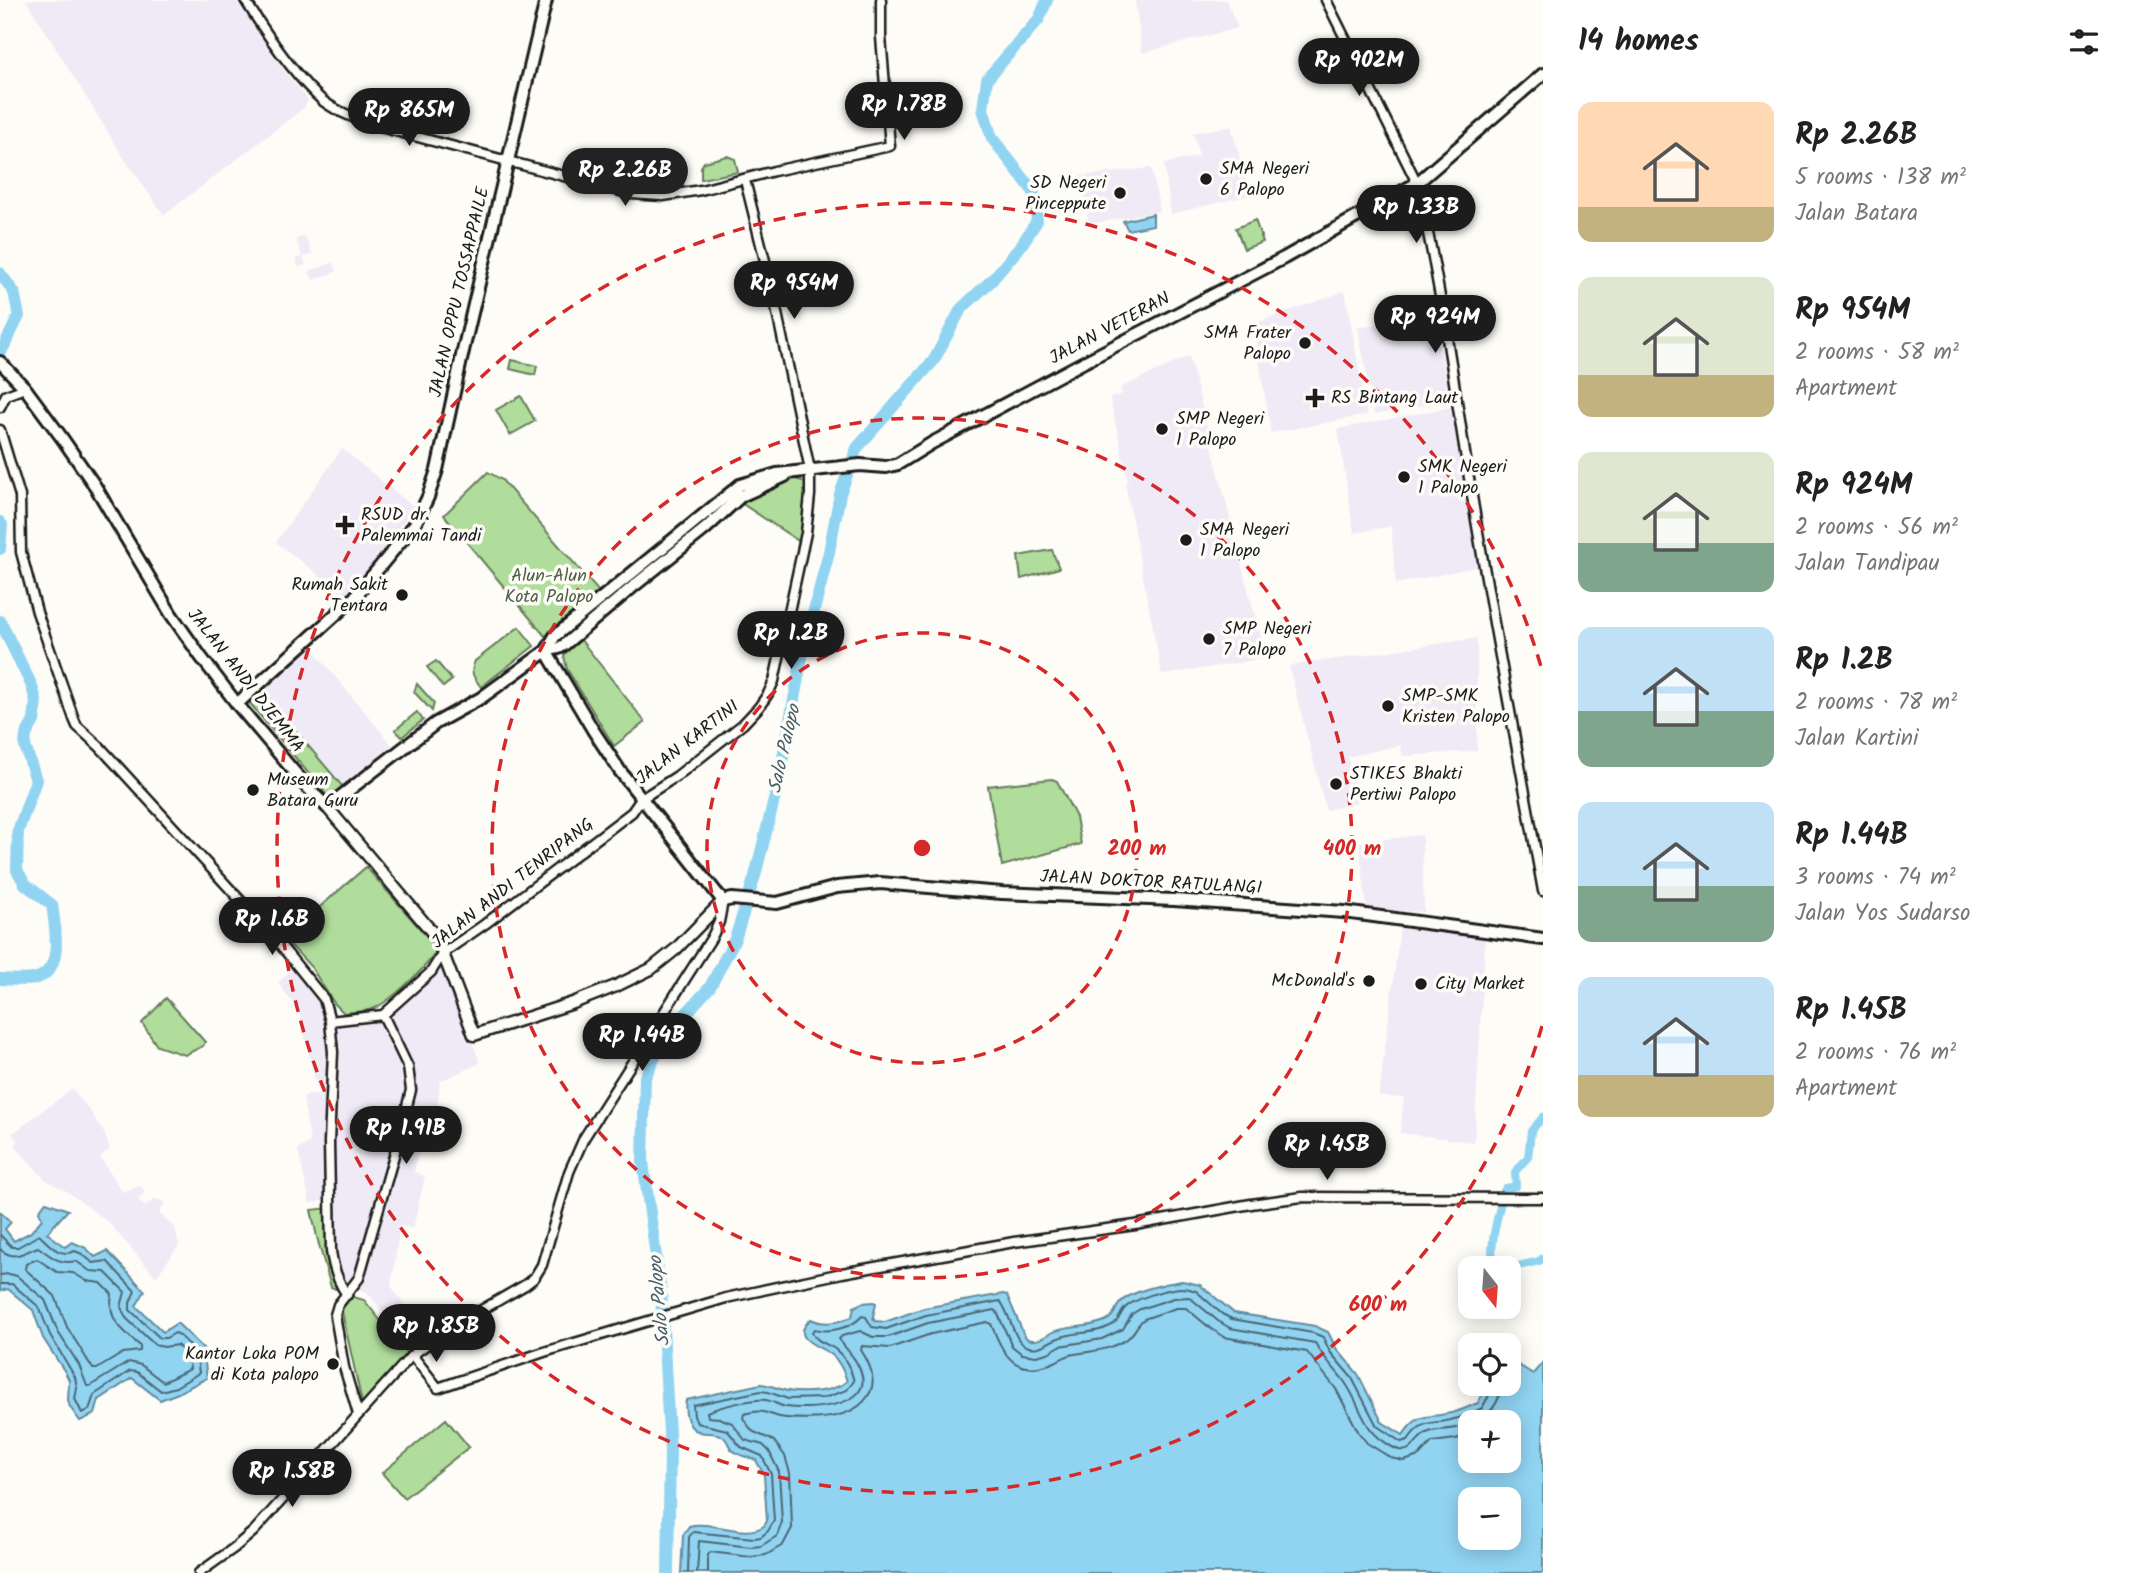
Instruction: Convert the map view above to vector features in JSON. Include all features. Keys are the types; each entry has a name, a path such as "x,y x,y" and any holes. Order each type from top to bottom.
{"main road":[{"name":"JALAN OPPU TOSSAPPAILE","path":"237,704 354,598 415,524 423,508 437,470 546,0"},
{"name":"JALAN VETERAN","path":"793,472 898,464 1082,362 1295,252 1417,183 1543,74"},
{"name":"JALAN ANDI DJEMMA","path":"0,353 95,486 183,632 237,704 437,938 474,1035 584,998 651,969 728,900"},
{"path":"327,807 436,723 481,698 546,651 559,649 697,519 740,485 762,477 793,472"},
{"path":"631,580 705,529 741,496 793,472"},
{"path":"697,519 705,529"},
{"path":"546,651 593,730 641,799 728,900"},
{"name":"JALAN DOKTOR RATULANGI","path":"728,900 777,903 837,887 880,883 1002,893 1174,900 1344,912 1543,939"}],"street":[{"path":"245,0 289,63 324,102 343,113 367,122 645,196 702,190 890,146 881,37 881,0"},
{"path":"1326,0 1417,183 1440,287 1492,615 1543,891"},
{"name":"JALAN KARTINI","path":"641,799 677,776 743,724 768,694 774,681 806,533 810,469 772,289 745,180"},
{"path":"0,407 6,395 24,388"},
{"path":"0,430 20,496 20,545 29,584 77,726 142,792 274,937 324,999 330,1021 333,1052 329,1142 331,1251 340,1285 347,1295"},
{"name":"JALAN ANDI TENRIPANG","path":"383,1015 431,972 443,953 632,812 641,799"},
{"path":"199,1573 254,1531 412,1355 452,1327 512,1294 538,1272 569,1172 584,1138 712,937 728,900"},
{"path":"330,1021 383,1015 408,1067 411,1090 400,1138 359,1278 338,1305 335,1315 344,1367 358,1414"},
{"path":"412,1355 438,1388 519,1360 726,1298 852,1270 1030,1239 1135,1225 1302,1197 1543,1198"}],"shaded area":[{"path":"26,0 236,0 285,72 308,100 304,108 164,215 122,155"},
{"path":"1135,0 1226,0 1238,28 1142,53"},
{"name":"SMA Negeri 6 Palopo","path":"1231,126 1250,195 1171,214 1164,164 1199,156 1193,133"},
{"name":"SD Negeri Pinceppute","path":"1151,168 1160,211 1089,224 1081,176"},
{"path":"305,236 312,254 303,257 306,265 299,267 296,259 302,256 296,239"},
{"path":"333,263 337,271 313,280 309,271"},
{"path":"1345,291 1367,415 1271,433 1253,324"},
{"path":"1434,316 1450,400 1374,415 1358,327"},
{"path":"1189,356 1267,658 1162,675 1125,483 1128,481 1110,398 1123,394 1120,388"},
{"name":"SMK Negeri 1 Palopo","path":"1451,407 1479,566 1396,584 1391,526 1354,533 1338,429"},
{"name":"RSUD dr. Palemmai Tandi","path":"342,449 414,507 347,597 276,542"},
{"name":"SMP-SMK Kristen Palopo","path":"1477,638 1477,751 1403,756 1400,745 1348,757 1358,802 1326,810 1289,666"},
{"path":"309,645 392,745 343,787 260,689"},
{"path":"1422,835 1424,912 1367,909 1359,842"},
{"path":"1400,928 1485,939 1474,1142 1400,1133 1404,1098 1379,1096"},
{"path":"300,961 327,997 333,1015 374,1015 442,962 480,1063 440,1081 434,1134 423,1133 414,1172 425,1176 413,1228 400,1226 391,1286 427,1336 411,1348 368,1293 345,1283 336,1256 333,1199 310,1203 298,1150 310,1142 303,1096 318,1094 299,1011 278,983"},
{"path":"72,1089 104,1133 110,1149 100,1157 122,1192 141,1186 145,1192 138,1199 145,1207 155,1199 166,1202 159,1213 175,1228 179,1245 156,1277 109,1223 68,1192 46,1180 15,1146 18,1142 12,1134"}],"green space":[{"path":"727,156 735,159 738,172 701,179 704,162"},
{"path":"1255,220 1263,242 1244,249 1236,228"},
{"path":"512,360 537,366 535,375 510,369"},
{"path":"521,396 535,421 510,435 496,410"},
{"name":"Alun-Alun Kota Palopo","path":"488,472 502,480 600,593 545,636 444,515"},
{"path":"792,478 805,482 808,494 800,542 741,503 752,494"},
{"path":"1052,550 1059,568 1021,579 1018,556"},
{"path":"519,627 534,646 481,687 472,672 475,661"},
{"path":"581,640 645,722 614,746 567,669 564,656 568,649"},
{"path":"436,661 452,680 443,687 427,667"},
{"path":"417,684 434,703 432,711 414,692"},
{"path":"260,689 343,787 329,798 248,701"},
{"path":"417,712 423,720 402,737 395,730"},
{"path":"1052,779 1057,781 1076,817 1081,844 1002,866 988,786"},
{"path":"366,867 437,950 417,974 388,1000 372,1009 344,1013 334,1003 311,967 284,938"},
{"path":"166,998 205,1042 203,1046 185,1055 157,1046 142,1023"},
{"path":"329,1208 330,1251 341,1291 331,1287 311,1210"},
{"path":"350,1296 364,1300 408,1355 362,1403 341,1307"},
{"path":"446,1419 469,1447 404,1498 382,1473"}],"water":[{"path":"1153,214 1153,225 1128,230 1123,221"},
{"path":"46,1202 68,1210 47,1233 65,1247 72,1242 86,1248 95,1257 107,1251 145,1291 136,1306 163,1332 177,1323 203,1348 207,1378 160,1400 132,1378 99,1400 95,1414 80,1421 68,1400 69,1380 43,1338 33,1310 8,1289 0,1291 0,1212 11,1222 5,1229 14,1241 31,1232 42,1219 39,1211"},
{"path":"1182,1281 1200,1285 1234,1313 1315,1326 1328,1332 1336,1348 1358,1374 1382,1422 1403,1435 1419,1419 1458,1411 1458,1473 1521,1473 1521,1410 1460,1410 1478,1403 1481,1396 1521,1396 1521,1366 1533,1374 1543,1362 1543,1573 681,1573 683,1535 689,1526 708,1525 748,1531 764,1526 767,1521 764,1475 756,1460 731,1449 722,1436 700,1432 692,1427 686,1415 686,1400 761,1384 802,1392 827,1390 842,1385 847,1381 837,1360 804,1337 805,1326 811,1319 826,1323 842,1320 852,1317 854,1307 874,1302 873,1318 875,1321 885,1322 924,1308 1003,1294 1007,1295 1024,1335 1036,1340 1060,1330 1100,1323 1110,1318 1125,1299 1149,1288"}],"waterway":[{"name":"Salo Palopo","path":"668,1573 670,1451 661,1293 643,1162 645,1077 665,1037 710,987 735,939 755,876 778,784 802,657 829,552 840,494 857,448 934,360 961,309 993,279 1020,247 1037,221 1034,192 992,138 983,109 987,79 1039,19 1047,0"},
{"path":"0,273 14,292 19,316 0,354"},
{"path":"0,522 0,549"},
{"path":"0,621 36,700 34,721 26,735 25,746 36,780 18,831 17,870 25,884 52,905 56,937 54,959 44,975 30,980 0,979"},
{"path":"1492,1256 1492,1245 1504,1191 1516,1186 1515,1172 1528,1157 1531,1131 1543,1117"},
{"path":"1521,1265 1543,1258"}],"place":[{"name":"SMA Negeri 6 Palopo","path":"1206,179"},
{"name":"SD Negeri Pinceppute","path":"1120,193"},
{"name":"SMA Frater Palopo","path":"1305,343"},
{"name":"RS Bintang Laut","path":"1315,398"},
{"name":"SMP Negeri 1 Palopo","path":"1162,429"},
{"name":"SMK Negeri 1 Palopo","path":"1404,477"},
{"name":"RSUD dr. Palemmai Tandi","path":"345,525"},
{"name":"SMA Negeri 1 Palopo","path":"1186,540"},
{"name":"Rumah Sakit Tentara","path":"402,595"},
{"name":"SMP Negeri 7 Palopo","path":"1209,639"},
{"name":"SMP-SMK Kristen Palopo","path":"1388,706"},
{"name":"STIKES Bhakti Pertiwi Palopo","path":"1336,784"},
{"name":"Museum Batara Guru","path":"253,790"},
{"name":"McDonald's","path":"1369,981"},
{"name":"City Market","path":"1421,984"},
{"name":"Kantor Loka POM di Kota palopo","path":"333,1364"}]}
